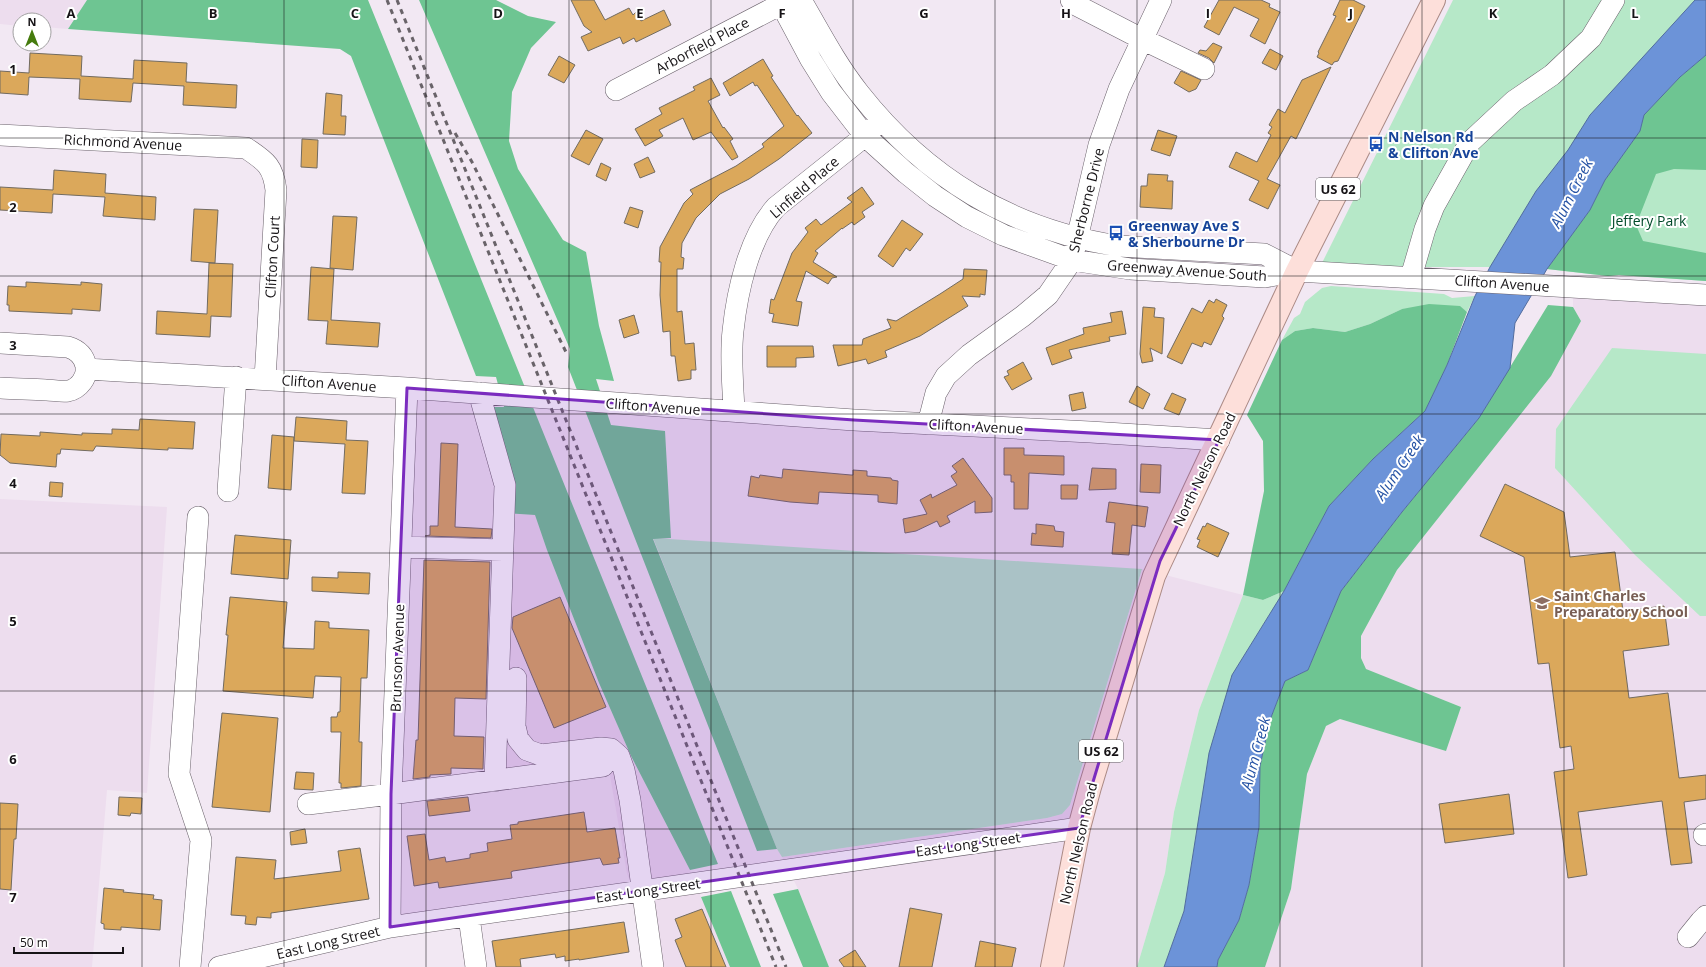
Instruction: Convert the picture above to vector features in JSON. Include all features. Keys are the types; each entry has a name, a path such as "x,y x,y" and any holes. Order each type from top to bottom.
{"main road":[{"name":"North Nelson Road","path":"1052,967 1079,828 1154,576 1297,271 1434,0"}],"street":[{"name":"Greenway Avenue South","path":"802,0 840,66 858,92 881,120 921,158 948,179 978,199 1034,225 1077,238 1118,246 1264,254 1297,271"},
{"path":"1071,0 1076,5 1142,39 1204,68"},
{"name":"Sherborne Drive","path":"928,424 936,393 946,376 969,355 1023,316 1048,295 1072,260 1100,144 1119,89 1162,0"},
{"path":"1411,278 1425,229 1434,206 1470,142 1514,101 1552,75 1591,38 1614,0"},
{"name":"Greenway Avenue South","path":"783,1 794,31 823,79 865,136 929,192 967,217 1003,235 1072,260 1130,269 1265,277 1297,271"},
{"name":"Arborfield Place","path":"616,90 783,1"},
{"name":"Linfield Place","path":"734,411 733,331 744,278 758,234 768,216 776,208 865,136 881,120"},
{"name":"Richmond Avenue","path":"0,135 246,148"},
{"name":"Clifton Court","path":"246,148 265,160 274,176 276,190 265,379"},
{"name":"Clifton Avenue","path":"1297,271 1706,295"},
{"path":"0,343 68,347 76,350 81,355 85,362 86,369 85,376 81,383 68,391 0,388"},
{"name":"Clifton Avenue","path":"86,369 408,388 928,424 1219,440"},
{"path":"228,491 236,377"},
{"name":"Brunson Avenue","path":"390,927 391,794 408,388"},
{"path":"479,393 505,485 503,550 510,688 518,739 527,750 541,755 601,748 611,749 619,756 624,770 630,800 653,967"},
{"path":"190,967 202,840 179,774 198,517"},
{"path":"401,547 503,550"},
{"path":"495,780 510,688"},
{"path":"308,804 603,766"},
{"name":"East Long Street","path":"220,967 284,960 390,927 469,917 1079,828"},
{"path":"1688,937 1706,916"},
{"path":"469,917 476,967"}],"highlighted area":[{"path":"407,388 854,420 1219,440 1160,561 1079,828 390,927 391,794"}],"shaded area":[{"path":"0,0 87,0 68,29 52,28 52,12 12,12 12,25 0,24"},
{"name":"Saint Charles Preparatory School","path":"1573,295 1706,303 1706,967 1265,967 1291,889 1307,774 1326,726 1340,719 1445,750 1461,707 1365,669 1361,658 1361,636 1397,570 1581,321 1573,307"},
{"path":"0,499 167,507 147,793 107,790 92,967 0,967"},
{"path":"505,513 535,515 547,550 599,683 631,756 690,870 730,967 650,967 640,902 627,874 609,770 496,779"},
{"path":"1142,569 1243,595 1199,710 1174,812 1165,873 1137,967 829,967 798,889 782,857 1047,818 1062,814 1070,805"}],"green space":[{"path":"87,0 368,0 718,864 690,870 631,756 599,683 547,550 535,515 505,513 491,407 504,407 496,377 476,376 351,56 340,49 68,29"},
{"path":"419,0 496,0 528,16 556,22 531,48 512,92 509,141 518,169 563,240 586,252 599,326 614,381 596,379 611,425 665,431 671,538 653,539 777,849 757,851 568,367 570,349"},
{"path":"1453,0 1706,0 1586,160 1706,55 1706,281 1619,275 1608,276 1547,269 1490,267 1320,267"},
{"name":"Jeffery Park","path":"1706,55 1706,170 1674,169 1656,174 1636,225 1643,241 1706,253 1706,281 1619,275 1608,276 1547,269 1590,210 1605,180 1640,131 1644,115 1680,77"},
{"path":"1331,286 1444,294 1452,298 1475,296 1467,312 1459,306 1402,309 1370,324 1345,332 1313,328 1295,331 1282,340 1294,318 1300,314 1305,302 1322,288"},
{"path":"1429,304 1460,306 1467,312 1447,365 1425,411 1373,459 1329,506 1284,591 1263,600 1243,595 1264,491 1263,441 1247,415 1282,340 1295,331 1313,328 1345,332 1370,324 1402,309"},
{"path":"1548,305 1573,307 1581,321 1551,376 1397,570 1361,636 1361,658 1366,669 1461,707 1446,751 1340,719 1326,726 1307,774 1291,889 1265,967 1217,967 1218,960 1239,920 1249,885 1259,827 1260,766 1270,720 1285,681 1308,670 1341,591 1402,512 1479,418"},
{"path":"1612,348 1706,354 1706,616 1700,616 1635,555 1555,468 1556,429"},
{"path":"653,538 1142,569 1070,805 1062,814 1047,818 782,857 777,849"},
{"path":"1284,591 1232,676 1195,846 1184,911 1164,967 1137,967 1165,873 1174,812 1199,710 1243,595 1263,600"},
{"path":"798,889 829,967 803,967 773,894"},
{"path":"731,891 761,967 730,967 701,897"}],"water":[{"name":"Alum Creek","path":"1695,0 1706,0 1706,55 1680,77 1644,115 1640,131 1605,180 1590,210 1547,269 1515,323 1510,368 1479,418 1402,512 1341,591 1308,670 1285,681 1270,720 1260,766 1259,827 1249,885 1239,920 1218,960 1217,967 1164,967 1184,911 1209,753 1232,675 1284,591 1329,506 1373,459 1425,411 1447,365 1475,296 1490,267 1536,191 1568,150 1590,115"}],"building":[{"path":"571,0 594,0 605,20 629,8 633,15 637,11 641,21 664,10 671,25 636,42 634,38 623,44 620,37 588,51 581,37 592,32 584,26"},
{"path":"1219,0 1261,0 1270,4 1269,7 1280,12 1265,44 1250,36 1259,19 1234,7 1219,35 1204,27"},
{"path":"1340,0 1353,0 1365,6 1338,61 1334,62 1332,65 1317,57 1336,16 1333,15"},
{"path":"1213,43 1222,47 1214,63 1209,58 1198,53 1200,50 1206,51"},
{"path":"1270,49 1283,56 1276,70 1262,63"},
{"path":"30,53 82,56 81,76 133,79 134,60 187,63 186,82 237,85 236,108 183,105 184,86 133,83 131,102 79,99 80,79 29,77 28,95 0,93 0,71 29,73"},
{"path":"559,56 575,65 564,83 548,75"},
{"path":"763,59 773,76 771,77 797,116 798,115 812,133 779,159 749,179 720,194 696,218 682,243 681,257 684,258 683,269 677,269 677,312 682,311 685,344 694,343 696,370 691,370 691,379 678,381 675,356 671,356 670,331 663,332 660,295 660,247 684,203 693,194 690,190 736,166 764,147 762,144 784,126 757,85 755,86 753,82 730,96 723,83"},
{"path":"1331,67 1296,139 1291,136 1267,179 1280,185 1268,209 1249,200 1259,181 1229,167 1236,152 1257,162 1271,135 1268,133 1272,127 1269,125 1278,109 1285,113 1302,80"},
{"path":"1181,71 1201,80 1196,89 1189,92 1174,83"},
{"path":"711,78 720,95 708,101 723,128 724,127 733,139 730,141 738,157 732,160 711,132 693,140 683,118 659,130 663,136 645,146 635,129 662,114 659,108 695,90 693,87"},
{"path":"326,93 342,95 341,116 346,116 345,135 323,134"},
{"path":"586,130 603,139 589,165 571,156"},
{"path":"1158,130 1177,136 1170,156 1151,150"},
{"path":"302,139 318,140 317,168 301,167"},
{"path":"648,157 655,172 640,178 634,164"},
{"path":"601,163 611,168 606,181 596,176"},
{"path":"54,170 106,174 105,193 156,197 155,220 103,216 105,197 53,194 52,213 0,210 0,187 53,190"},
{"path":"1148,174 1168,175 1167,181 1173,181 1172,209 1140,207 1141,186 1147,186"},
{"path":"862,187 874,204 862,212 865,217 854,225 852,222 842,228 815,251 818,253 813,262 837,277 832,278 828,284 806,271 796,301 802,302 798,326 772,322 774,314 769,313 771,299 774,300 792,253 808,232 805,228 816,219 821,225 852,202 847,198"},
{"path":"630,207 643,211 638,228 624,223"},
{"path":"194,209 218,210 215,263 191,261"},
{"path":"333,216 357,217 353,270 330,268"},
{"path":"902,220 923,234 910,251 906,248 893,267 878,256"},
{"path":"209,263 233,264 231,317 211,316 210,337 156,334 157,311 207,314"},
{"path":"311,267 334,269 331,320 380,323 378,347 326,344 328,321 308,320"},
{"path":"964,269 987,270 985,295 980,294 980,297 962,296 968,306 920,336 885,351 887,357 868,364 866,359 838,366 833,345 862,345 863,339 891,328 887,319 896,321 963,279"},
{"path":"26,282 81,285 81,282 102,284 100,311 72,309 72,314 9,311 9,305 7,305 8,286 26,287"},
{"path":"1216,299 1227,305 1222,316 1224,318 1211,345 1204,342 1202,347 1192,343 1182,364 1167,357 1192,308 1202,313 1209,300 1214,303"},
{"path":"1143,307 1155,308 1154,317 1164,318 1162,354 1150,348 1153,361 1142,363 1140,354"},
{"path":"1122,311 1126,334 1109,337 1110,341 1069,350 1072,358 1052,365 1046,348 1084,334 1083,328 1112,322 1110,313"},
{"path":"634,315 639,333 624,338 619,320"},
{"path":"767,346 813,346 814,357 796,358 796,367 767,367"},
{"path":"1023,362 1032,379 1012,390 1004,377 1009,375 1007,371"},
{"path":"1137,386 1150,394 1143,409 1129,402"},
{"path":"1083,392 1086,408 1072,411 1069,395"},
{"path":"1172,393 1186,399 1179,415 1164,409"},
{"path":"296,417 347,421 346,440 368,441 365,494 342,493 345,444 294,441"},
{"path":"140,419 195,422 193,449 168,448 168,450 96,446 93,451 61,449 60,454 57,454 56,467 10,463 0,455 1,434 40,436 40,432 82,435 82,433 112,434 112,429 139,430"},
{"path":"272,435 294,437 291,490 268,488"},
{"path":"441,443 458,444 455,527 492,529 491,538 425,536 430,535 430,526 438,526"},
{"path":"1004,448 1024,448 1024,455 1064,456 1064,475 1029,473 1028,509 1014,509 1014,482 1011,482 1011,475 1004,475"},
{"path":"963,458 992,498 992,512 975,513 975,501 947,516 950,522 940,527 937,521 916,531 905,533 903,519 927,514 920,500 931,494 932,498 957,485 951,476 957,472 952,466"},
{"path":"1141,464 1161,465 1160,493 1140,492"},
{"path":"1092,468 1116,469 1116,489 1089,490"},
{"path":"783,469 851,475 853,475 853,470 867,471 867,476 891,478 892,480 898,481 897,504 878,502 878,495 819,492 818,504 748,496 751,476 759,478 760,475 782,478"},
{"path":"50,482 63,483 62,497 49,496"},
{"path":"1505,484 1564,512 1570,557 1615,552 1623,611 1664,606 1669,645 1623,651 1629,698 1668,693 1679,778 1706,775 1706,799 1684,802 1692,863 1671,865 1662,801 1578,812 1587,875 1568,878 1554,772 1574,769 1571,746 1560,748 1549,663 1538,664 1524,557 1480,536"},
{"path":"1061,485 1078,485 1077,499 1061,499"},
{"path":"1109,502 1148,507 1145,527 1132,525 1129,555 1112,554 1115,523 1106,522"},
{"path":"1207,523 1229,533 1218,557 1197,547 1200,540 1197,539 1203,526 1205,527"},
{"path":"1036,524 1054,526 1055,531 1064,532 1063,547 1031,545 1032,533 1036,534"},
{"path":"235,535 291,540 288,579 231,574"},
{"path":"424,560 490,562 486,699 455,698 454,736 484,737 483,769 451,768 451,774 430,775 430,777 413,779 416,740 418,740"},
{"path":"338,572 370,573 369,594 312,591 312,577 338,578"},
{"path":"230,597 287,602 283,648 314,649 315,621 329,622 329,628 369,630 367,678 361,678 359,742 362,742 361,786 341,788 341,783 339,783 341,732 331,732 331,717 337,717 338,712 340,712 341,677 315,676 313,698 223,691"},
{"path":"560,597 606,707 554,728 512,628 513,617"},
{"path":"222,713 278,718 270,812 212,807"},
{"path":"296,772 314,773 313,790 294,789"},
{"path":"1509,794 1514,834 1445,843 1439,804"},
{"path":"119,797 142,798 141,814 131,813 130,816 118,815"},
{"path":"468,797 470,811 429,816 427,801"},
{"path":"0,803 18,804 11,890 0,889"},
{"path":"584,812 587,832 615,828 620,858 618,858 619,863 603,865 600,858 513,871 511,872 512,878 439,888 438,882 414,886 407,836 425,834 429,860 445,857 446,862 470,858 470,854 488,851 487,843 512,839 510,825 518,824 518,822"},
{"path":"305,829 307,843 291,845 290,832"},
{"path":"360,848 369,899 271,913 271,918 257,917 256,925 245,924 246,916 231,915 236,857 276,860 274,879 341,871 338,851"},
{"path":"104,888 124,890 123,892 154,895 153,899 162,900 160,930 121,927 121,930 104,929 104,924 101,923"},
{"path":"910,908 942,914 932,967 899,967"},
{"path":"702,909 726,967 686,967 675,940 682,937 675,919"},
{"path":"624,922 629,952 565,961 565,956 556,958 555,954 520,959 521,967 496,967 492,941"},
{"path":"980,941 1016,948 1012,967 975,967"},
{"path":"855,950 866,967 844,967 839,960"}],"railway":[{"path":"387,0 776,967"},
{"path":"397,0 786,967"},
{"path":"455,133 472,162 566,352"}],"place":[{"name":"N Nelson Rd & Clifton Ave","path":"1376,144"},
{"name":"Greenway Ave S & Sherbourne Dr","path":"1116,233"},
{"name":"Saint Charles Preparatory School","path":"1542,603"}]}
